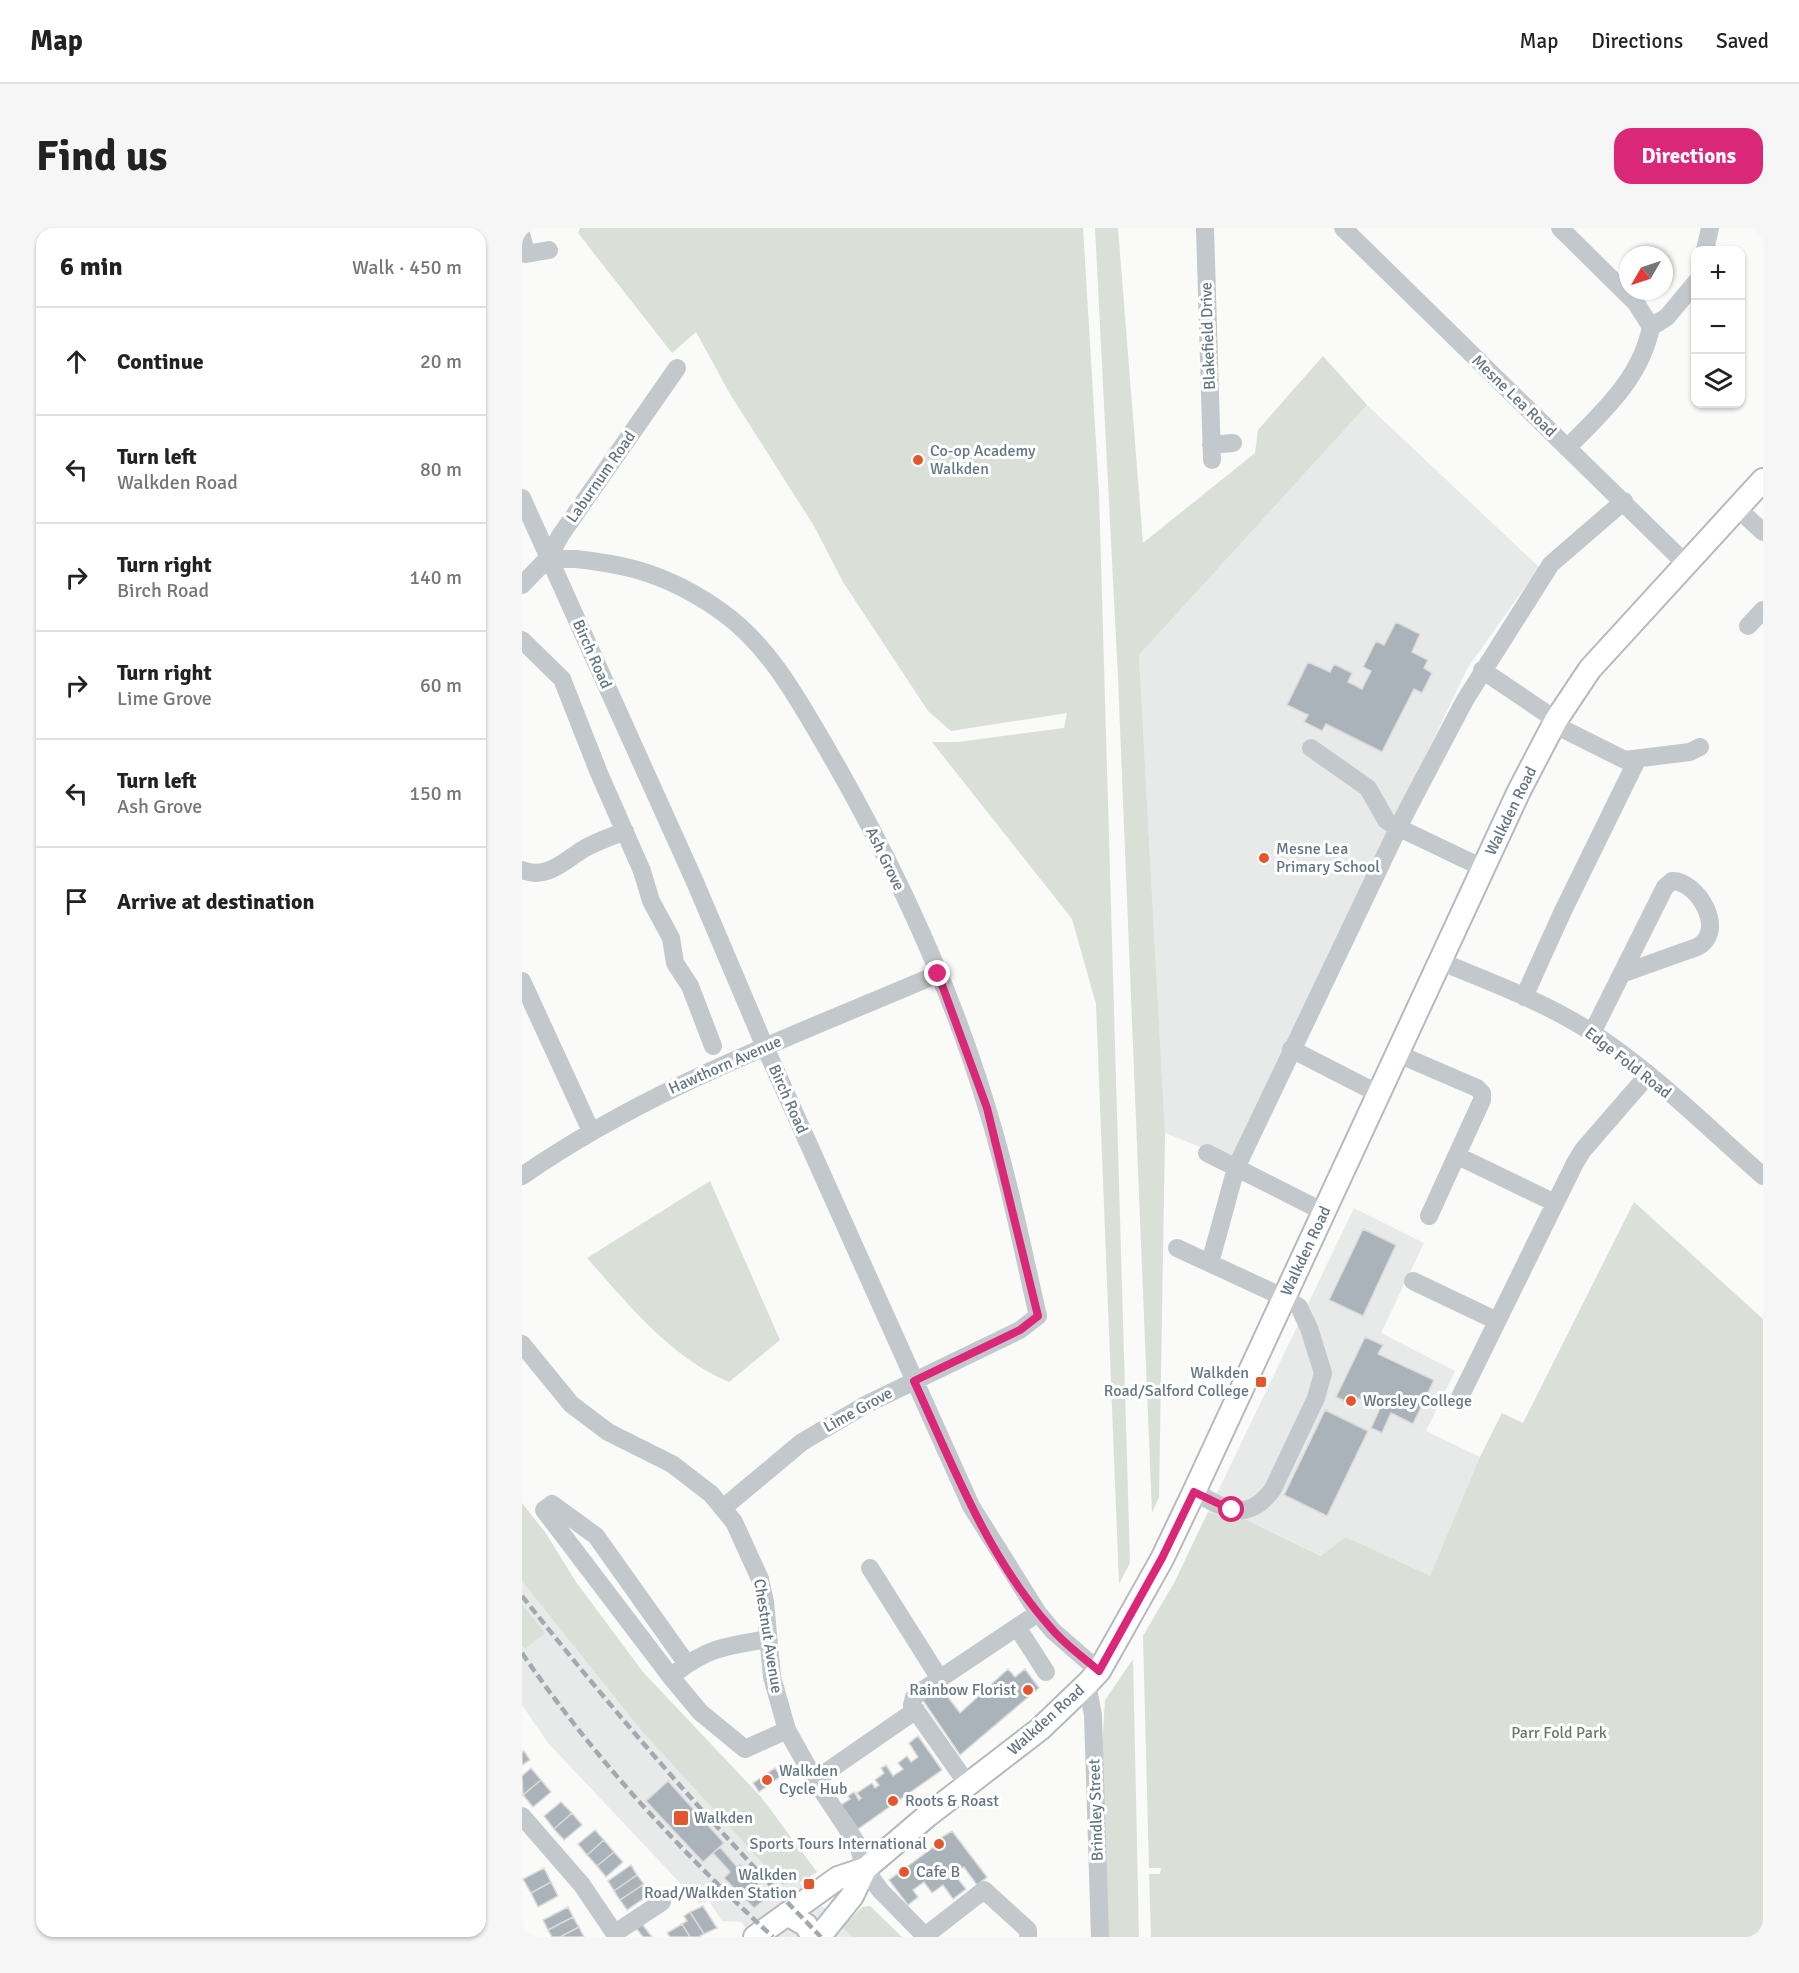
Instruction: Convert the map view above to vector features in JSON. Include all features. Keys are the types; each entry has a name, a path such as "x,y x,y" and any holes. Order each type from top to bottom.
{"main road":[{"name":"Walkden Road","path":"755,1937 838,1878 865,1869 910,1830 1040,1729 1093,1677 1116,1641 1162,1558 1194,1492 1484,868 1555,722 1606,649 1763,480"},
{"path":"819,1937 852,1896 865,1869"},
{"path":"787,1914 806,1925 813,1937"}],"street":[{"name":"Blakefield Drive","path":"1205,228 1212,452 1233,443"},
{"name":"Mesne Lea Road","path":"1343,228 1685,563"},
{"path":"1560,228 1636,303 1650,327 1648,339 1616,399 1567,448"},
{"path":"1706,246 1710,228"},
{"path":"523,250 549,250"},
{"path":"1650,327 1667,316 1691,287"},
{"name":"Laburnum Road","path":"522,585 549,557 560,536 677,368"},
{"name":"Birch Road","path":"522,498 971,1506 1038,1613 1093,1677"},
{"path":"1210,1263 1236,1168 1291,1049 1482,670 1551,564 1624,501"},
{"path":"1737,508 1763,532"},
{"name":"Ash Grove","path":"549,557 610,562 646,571 684,589 722,612 760,648 802,706 868,822 938,974 987,1108 1038,1316"},
{"path":"1748,626 1763,609"},
{"path":"534,644 562,679 598,773 642,871 651,901 671,938 675,963 710,1020 713,1046"},
{"path":"1482,670 1555,722 1619,758 1637,760 1690,752 1700,747"},
{"path":"1311,748 1368,788 1386,820 1484,868"},
{"path":"1524,997 1562,913 1637,760"},
{"path":"522,870 537,873 550,870 562,865 582,850 625,831"},
{"path":"1592,1033 1665,887 1672,882 1685,885 1708,913 1710,925 1707,940 1697,947 1624,973"},
{"name":"Edge Fold Road","path":"1442,962 1524,997 1592,1033 1648,1075 1763,1176"},
{"name":"Hawthorn Avenue","path":"522,1176 591,1131 676,1086 938,974"},
{"path":"522,981 529,1013 591,1131"},
{"path":"1291,1049 1379,1094"},
{"path":"1398,1054 1477,1088 1482,1093 1482,1100 1429,1216"},
{"path":"1460,1397 1583,1150 1648,1075"},
{"path":"1207,1154 1324,1212"},
{"path":"1460,1157 1555,1203"},
{"path":"1177,1248 1285,1298 1299,1307 1309,1328 1323,1373 1316,1398 1274,1489 1260,1504 1251,1509 1232,1510 1194,1492"},
{"path":"1413,1281 1497,1321"},
{"name":"Lime Grove","path":"723,1508 802,1442 867,1404 1020,1330 1038,1316"},
{"name":"Chestnut Avenue","path":"522,1344 556,1388 588,1419 608,1432 672,1464 699,1484 723,1508 742,1537 760,1579 772,1677 787,1730 815,1780 858,1845 865,1869 880,1890 925,1936"},
{"path":"687,1664 596,1536 552,1504 544,1510 700,1712 745,1749 787,1730"},
{"path":"870,1568 940,1679"},
{"path":"968,1785 912,1705 914,1697 1038,1613"},
{"path":"1017,1627 1046,1672"},
{"path":"671,1677 687,1664 715,1648 768,1639"},
{"name":"Brindley Street","path":"1093,1677 1100,1937"},
{"path":"815,1780 916,1710"},
{"path":"522,1816 582,1885 616,1935 662,1902"},
{"path":"925,1936 984,1890 1028,1929 1028,1937"}],"shaded area":[{"name":"Mesne Lea Primary School","path":"1367,405 1539,567 1467,669 1233,1160 1165,1133 1139,655"},
{"name":"Worsley College","path":"1354,1208 1424,1243 1381,1333 1455,1371 1426,1431 1480,1457 1430,1577 1346,1537 1322,1556 1245,1519 1229,1518 1208,1512"},
{"path":"522,1567 795,1878 852,1937 754,1937 741,1922 722,1921 709,1901 699,1903 548,1743 522,1705"}],"green space":[{"name":"Co-op Academy Walkden","path":"580,228 1083,228 1099,492 1130,1563 1119,1584 1096,1004 1072,919 932,742 958,742 1064,728 1067,713 951,731 928,711 843,582 814,526 730,394 696,332 672,353 578,233"},
{"path":"1095,228 1118,228 1143,543 1255,453 1258,430 1323,356 1367,405 1139,655 1165,1133 1159,1497 1152,1513 1118,678"},
{"path":"710,1181 780,1340 729,1382 688,1359 669,1344 635,1311 587,1258"},
{"name":"Parr Fold Park","path":"1634,1202 1763,1319 1763,1937 1151,1937 1149,1874 1160,1874 1161,1868 1149,1868 1143,1636 1174,1583 1208,1512 1229,1518 1245,1519 1321,1556 1346,1537 1430,1576 1480,1457 1502,1413 1523,1423"},
{"path":"522,1503 545,1532 576,1582 643,1672 761,1797 817,1872 799,1883 794,1880 783,1885 642,1731 522,1581"},
{"path":"522,1604 545,1633 525,1649 522,1645"},
{"path":"1133,1659 1139,1937 1106,1937 1102,1749 1105,1700"},
{"path":"870,1906 902,1937 852,1937 842,1927 862,1907"}],"building":[{"path":"1396,622 1420,634 1412,652 1428,660 1424,668 1432,673 1422,693 1414,689 1382,752 1326,724 1322,731 1304,722 1308,715 1287,705 1308,662 1330,672 1334,664 1352,673 1348,682 1362,689 1371,671 1363,667 1376,641 1384,645"},
{"path":"1363,1229 1396,1245 1363,1316 1329,1300"},
{"path":"1365,1337 1383,1345 1378,1354 1434,1380 1413,1424 1391,1413 1382,1433 1371,1428 1380,1408 1359,1398 1355,1406 1336,1397"},
{"path":"1325,1410 1368,1431 1327,1516 1284,1495"},
{"path":"1008,1669 1015,1677 1025,1669 1039,1688 960,1755 922,1699 941,1688 960,1713"},
{"path":"918,1736 942,1770 858,1829 841,1805 850,1799 848,1796 854,1792 859,1800 861,1798 857,1793 872,1783 875,1788 879,1785 875,1780 884,1773 881,1768 886,1765 893,1776 903,1769 898,1763 907,1756 911,1762 918,1757 909,1743"},
{"path":"524,1751 530,1760 522,1765 522,1752"},
{"path":"531,1768 541,1780 523,1795 522,1776"},
{"name":"Walkden Cycle Hub","path":"775,1768 781,1776 759,1792 753,1783"},
{"path":"541,1780 551,1792 533,1807 523,1795"},
{"path":"668,1781 724,1843 703,1862 646,1801"},
{"path":"561,1802 572,1813 554,1829 544,1816"},
{"path":"572,1813 582,1825 564,1840 554,1829"},
{"path":"595,1830 604,1840 587,1855 578,1844"},
{"path":"952,1831 987,1877 977,1885 964,1867 954,1874 966,1889 953,1899 943,1885 932,1893 924,1882 913,1890 918,1897 908,1905 889,1880 935,1846 932,1843"},
{"path":"604,1840 614,1852 597,1866 587,1855"},
{"path":"720,1847 737,1867 740,1864 770,1896 754,1908 724,1878 730,1872 713,1853"},
{"path":"614,1852 623,1862 606,1877 597,1866"},
{"path":"631,1865 637,1875 614,1891 608,1881"},
{"path":"544,1868 551,1882 531,1893 523,1879"},
{"path":"637,1875 644,1884 620,1900 614,1891"},
{"path":"551,1882 558,1896 538,1907 531,1893"},
{"path":"644,1884 650,1894 627,1910 620,1900"},
{"path":"703,1906 717,1928 704,1934 690,1912"},
{"path":"568,1907 573,1917 548,1930 543,1920"},
{"path":"690,1912 704,1934 699,1937 690,1937 682,1924 687,1921 684,1916"},
{"path":"573,1917 579,1927 560,1937 552,1937 548,1930"},
{"path":"642,1924 652,1937 643,1937 636,1928"},
{"path":"682,1924 690,1937 670,1937 667,1933"},
{"path":"579,1927 584,1937 560,1937"}],"railway":[{"path":"522,1596 667,1771 821,1937"},
{"path":"522,1653 549,1692 608,1766 672,1837 773,1937"}],"place":[{"name":"Co-op Academy Walkden","path":"918,460"},
{"name":"Mesne Lea Primary School","path":"1264,858"},
{"name":"Walkden Road/Salford College","path":"1261,1382"},
{"name":"Worsley College","path":"1351,1401"},
{"name":"Rainbow Florist","path":"1028,1690"},
{"name":"Walkden Cycle Hub","path":"767,1780"},
{"name":"Roots & Roast","path":"893,1801"},
{"name":"Walkden","path":"681,1818"},
{"name":"Sports Tours International","path":"939,1844"},
{"name":"Cafe B","path":"904,1872"},
{"name":"Walkden Road/Walkden Station","path":"809,1884"}],"route":[{"path":"938,974 987,1108 1038,1316 1020,1330 914,1381 971,1506 1038,1613 1053,1631 1099,1671 1162,1558 1194,1492 1232,1510"}]}
